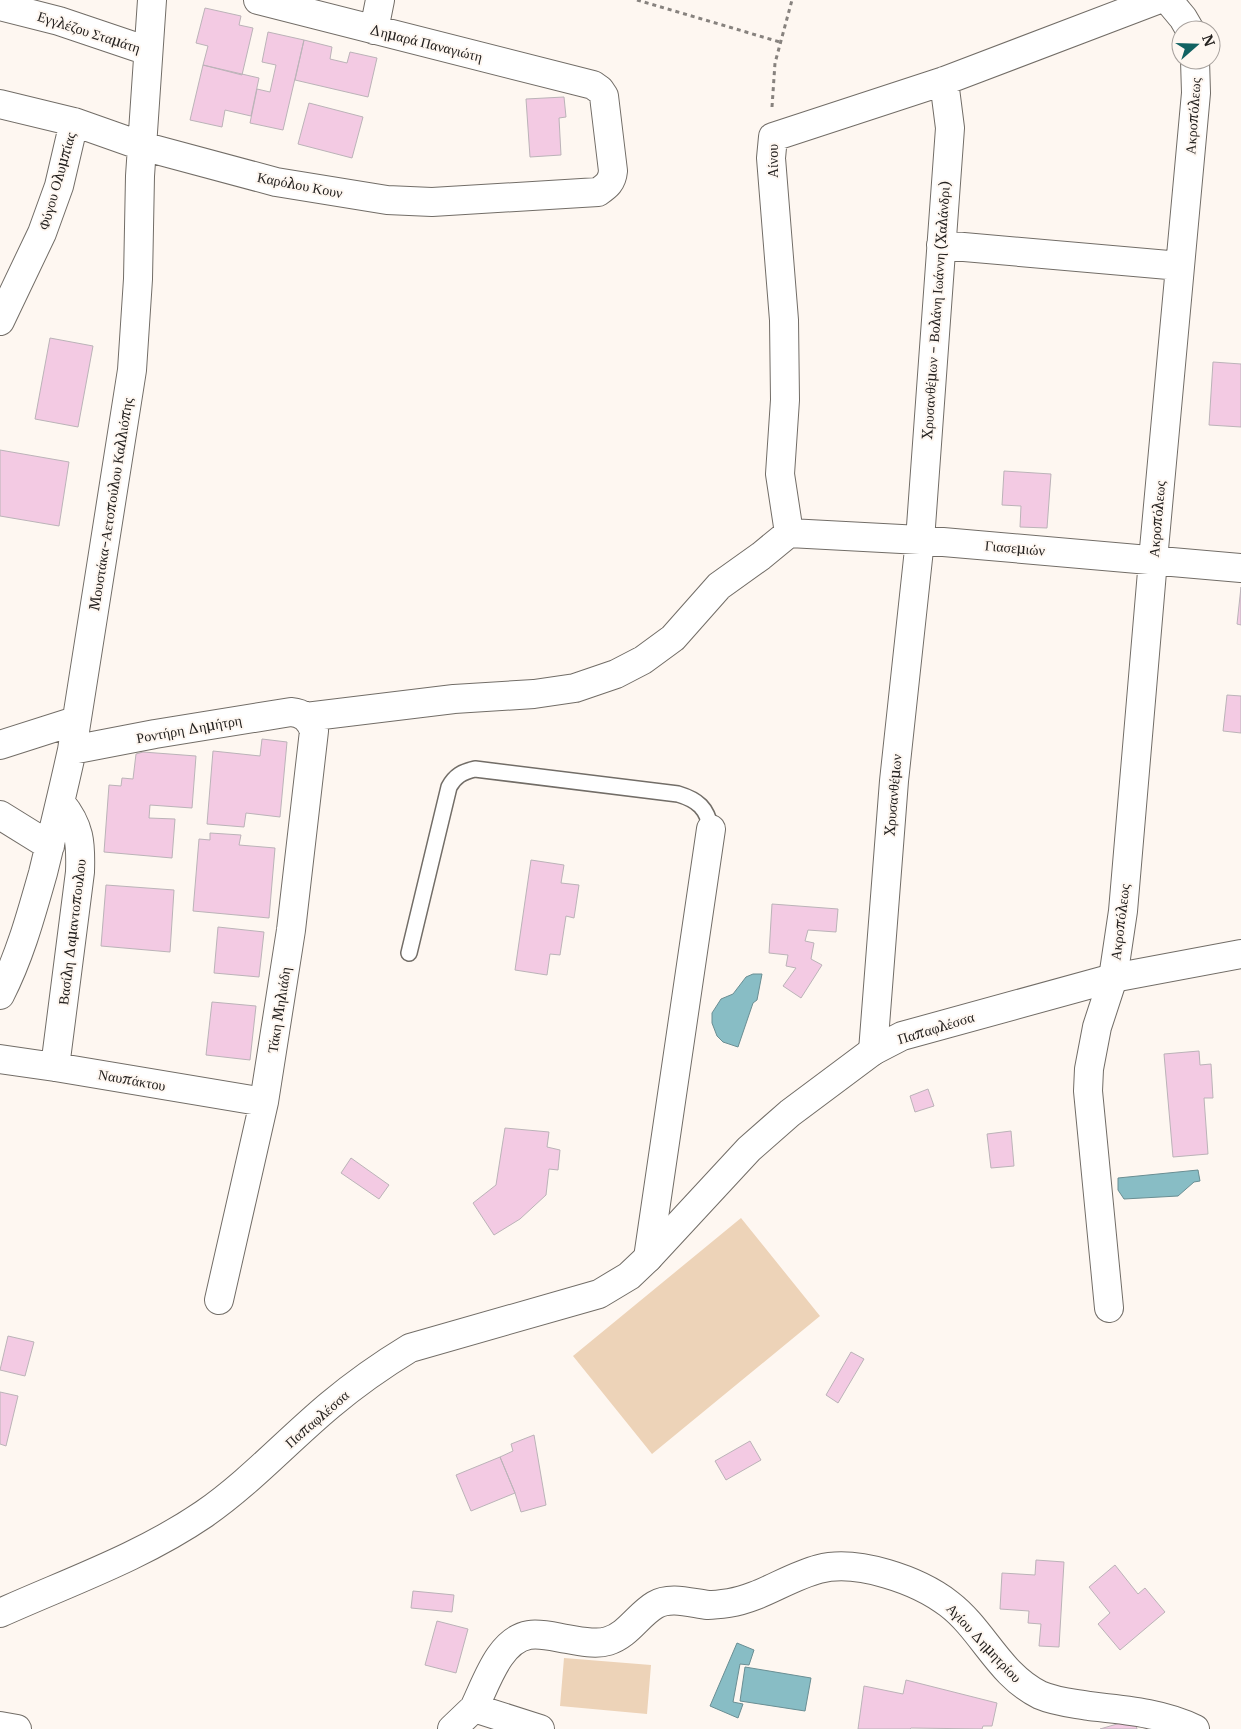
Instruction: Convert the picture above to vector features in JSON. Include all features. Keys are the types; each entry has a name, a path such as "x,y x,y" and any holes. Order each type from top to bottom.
{"street":[{"name":"Μουστάκα-Αετοπούλου Καλλιόπης","path":"0,996 27,930 61,803 72,750 75,721 132,370 138,279 142,146 152,0"},
{"name":"Δημαρά Παναγιώτη","path":"258,0 593,85 604,96 614,171 613,178 607,186"},
{"path":"374,30 380,0"},
{"name":"Αίνου","path":"789,532 780,474 785,400 784,320 771,158 773,137 944,81 1157,0"},
{"path":"1168,0 1184,20"},
{"name":"Εγγλέζου Σταμάτη","path":"0,6 59,21 148,51"},
{"name":"Ακροπόλεως","path":"1109,1308 1088,1091 1089,1069 1097,1027 1113,978 1123,911 1196,93 1195,70"},
{"name":"Χρυσανθέμων - Βολάνη Ιωάννη (Χαλάνδρι)","path":"920,540 950,128 944,81"},
{"name":"Καρόλου Κουν","path":"0,104 74,122 142,146 276,182 387,200 432,202 526,197 598,192 607,186"},
{"name":"Φύγου Ολυμπίας","path":"0,321 42,233 59,186 74,122"},
{"path":"941,245 1180,266"},
{"name":"Γιασεμιών","path":"789,532 920,540 1241,568"},
{"name":"Ροντήρη Δημήτρη","path":"72,750 278,713 298,713 306,717 454,699 534,694 575,688 616,674 643,660 673,638 719,586 761,556 789,532"},
{"name":"Χρυσανθέμων","path":"873,1051 894,780 920,540"},
{"name":"Τάκη Μηλιάδη","path":"219,1300 264,1102 292,930 314,731 312,723 306,717"},
{"path":"0,745 75,721"},
{"name":"Βασίλη Δαμαντοπουλου","path":"55,1067 80,872 81,846 71,815 61,803"},
{"path":"0,815 50,846"},
{"path":"648,1258 711,829"},
{"name":"Παπαφλέσσα","path":"0,1613 118,1562 166,1538 205,1513 246,1482 330,1405 387,1362 410,1348 599,1294 629,1276 749,1149 790,1112 873,1051 902,1036 1113,978 1241,954"},
{"name":"Ναυπάκτου","path":"0,1059 264,1102"},
{"name":"Αγίου Δημητρίου","path":"452,1729 474,1708 497,1661 508,1644 521,1637 532,1634 596,1642 607,1641 617,1637 655,1605 669,1601 685,1601 710,1605 736,1602 753,1597 773,1587 818,1570 836,1566 855,1566 883,1573 931,1592 949,1604 1023,1685 1039,1694 1055,1701 1164,1718 1195,1729"},
{"path":"474,1708 540,1729"},
{"path":"0,1726 17,1729"}],"lane":[{"path":"409,953 449,788 453,780 462,772 475,769 678,794 692,798 704,809 709,818 711,829"}],"path":[{"path":"637,0 780,42"},
{"path":"773,137 775,63 792,0"}],"shaded area":[{"path":"741,1218 820,1316 652,1454 573,1356"},
{"path":"564,1658 651,1665 647,1714 560,1706"}],"water":[{"path":"753,974 762,974 757,1000 753,1003 738,1047 723,1042 717,1036 712,1023 712,1013 721,999 733,994 746,977"},
{"path":"1198,1170 1200,1181 1194,1182 1178,1196 1124,1199 1118,1190 1118,1178"},
{"path":"737,1643 754,1650 749,1665 740,1664 733,1702 743,1704 738,1718 710,1706"},
{"path":"745,1667 811,1678 805,1711 740,1701"}],"building":[{"path":"205,8 241,16 239,25 253,28 242,75 203,65 208,46 196,43"},
{"path":"268,32 304,40 283,130 250,123 257,89 270,92 276,65 262,62"},
{"path":"304,40 332,47 330,59 347,63 350,52 377,58 368,97 295,80"},
{"path":"203,65 259,78 251,116 225,110 222,127 190,120"},
{"path":"564,97 566,117 559,118 561,155 530,157 526,99"},
{"path":"309,103 363,117 352,158 298,144"},
{"path":"50,338 93,346 78,427 35,419"},
{"path":"1213,362 1241,364 1241,427 1209,425"},
{"path":"0,450 69,462 59,526 0,516"},
{"path":"1004,471 1051,474 1047,528 1020,527 1021,506 1002,505"},
{"path":"1241,587 1241,625 1237,624"},
{"path":"1227,695 1241,696 1241,733 1223,731"},
{"path":"262,739 287,742 280,817 246,813 244,827 207,824 213,751 260,756"},
{"path":"143,752 196,756 192,808 150,805 149,818 175,819 172,858 104,852 109,785 121,786 122,778 133,779 136,754"},
{"path":"210,833 241,835 239,845 275,848 269,918 193,911 199,839 210,840"},
{"path":"531,860 564,865 561,883 579,885 574,918 566,916 560,955 550,954 547,975 515,970"},
{"path":"106,885 174,890 170,952 101,946"},
{"path":"772,904 838,909 836,932 808,930 805,941 814,943 811,959 822,965 801,998 783,986 796,968 786,966 788,955 769,953"},
{"path":"218,927 264,932 259,977 214,973"},
{"path":"212,1002 256,1006 250,1060 206,1055"},
{"path":"1199,1051 1200,1065 1211,1064 1213,1098 1204,1098 1208,1154 1173,1157 1164,1054"},
{"path":"928,1089 934,1106 915,1112 910,1096"},
{"path":"505,1128 549,1132 547,1147 560,1150 558,1170 549,1169 546,1195 520,1219 494,1235 473,1203 496,1185"},
{"path":"1011,1131 1014,1166 991,1168 987,1134"},
{"path":"351,1158 389,1185 379,1199 341,1173"},
{"path":"8,1336 34,1342 25,1376 0,1370"},
{"path":"851,1352 864,1359 838,1403 826,1395"},
{"path":"0,1392 18,1396 6,1446 0,1444"},
{"path":"534,1435 546,1505 521,1512 500,1457 513,1451 511,1444"},
{"path":"750,1441 761,1460 726,1480 715,1461"},
{"path":"500,1457 515,1493 471,1511 456,1475"},
{"path":"1036,1560 1064,1562 1059,1647 1039,1646 1041,1624 1028,1623 1029,1611 1000,1609 1002,1573 1035,1575"},
{"path":"1115,1565 1138,1594 1145,1588 1165,1612 1120,1650 1098,1624 1110,1613 1089,1587"},
{"path":"413,1591 454,1595 452,1612 411,1608"},
{"path":"437,1621 468,1629 456,1673 425,1665"},
{"path":"906,1680 997,1703 992,1726 983,1726 982,1729 858,1729 864,1686 903,1694"},
{"path":"1134,1719 1137,1729 1100,1729"}]}
